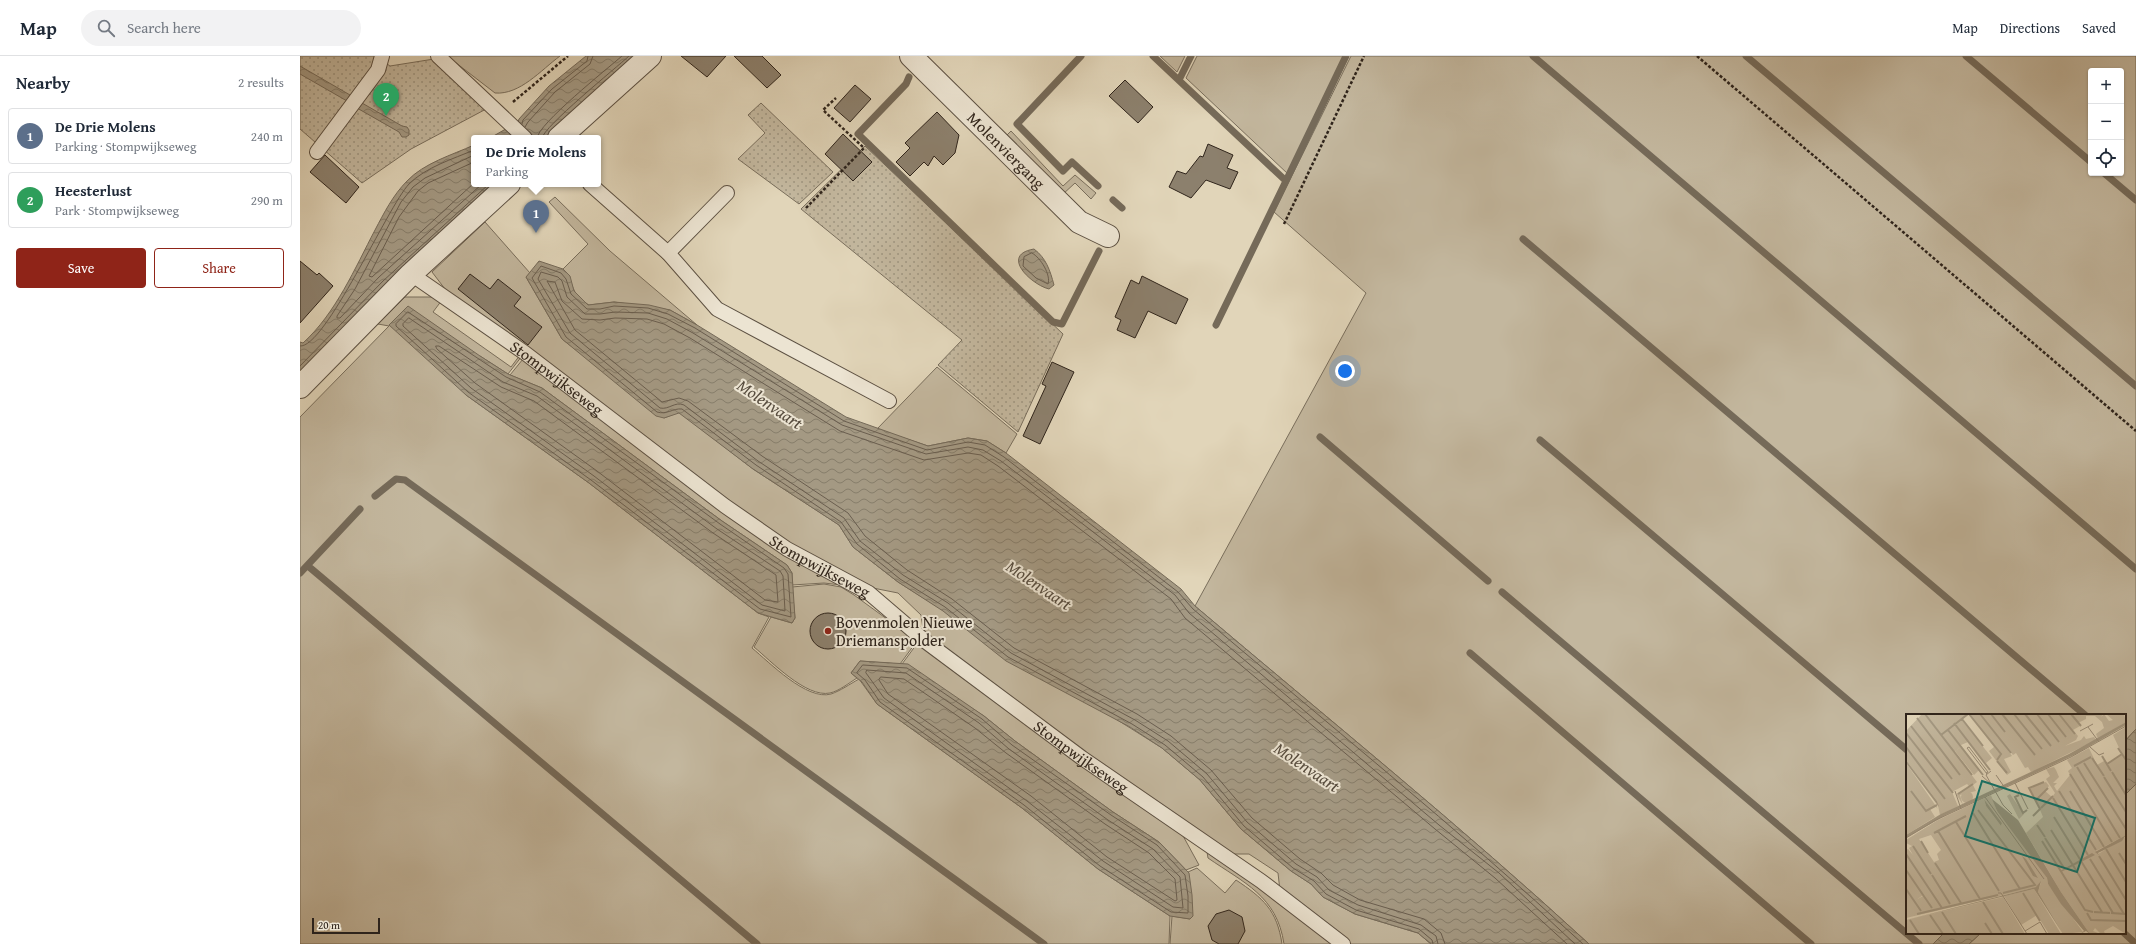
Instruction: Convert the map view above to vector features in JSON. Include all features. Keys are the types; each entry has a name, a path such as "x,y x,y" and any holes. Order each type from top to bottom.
{"street":[{"path":"562,135 650,56"},
{"name":"Molenviergang","path":"911,56 1079,222 1108,236"},
{"path":"300,387 411,274 507,187"}],"lane":[{"path":"317,152 378,70 382,56"},
{"path":"438,56 522,135"},
{"path":"593,187 668,253 717,309 889,401"},
{"path":"668,253 727,193"},
{"name":"Stompwijkseweg","path":"411,274 525,353 725,506 787,549 869,593 925,641 1082,758 1261,881 1343,944"}],"path":[{"path":"505,118 525,91 568,56"},
{"path":"1284,224 1364,56"},
{"path":"1697,56 2136,431"},
{"path":"806,208 864,148 823,110 836,98"}],"shaded area":[{"path":"300,56 376,56 390,66 434,59 488,108 411,149 362,183 300,129"},
{"path":"447,56 560,56 522,86 504,93 495,93"},
{"path":"1160,56 1185,56 1177,72"},
{"path":"1197,56 1344,56 1288,174 1186,78"},
{"path":"1351,56 2136,56 2136,729 2126,740 2126,714 1906,714 1906,934 1943,934 1933,944 1589,944 1443,815 1195,606 1366,293 1274,212"},
{"path":"761,103 833,172 799,204 738,159 765,133 748,115"},
{"path":"1011,131 1063,186 1075,175 1096,193 1091,199 1075,183 1062,195 1004,138"},
{"path":"865,146 1063,334 1018,432 938,365 962,340 801,209"},
{"path":"555,197 610,251 697,325 670,310 614,302 589,305 581,299 575,292 569,277 563,269 588,244 549,202"},
{"path":"485,222 530,273 526,277 562,339 664,418 679,412 753,469 839,525 853,547 898,582 1162,748 1200,780 1241,829 1291,871 1311,884 1323,897 1355,914 1418,933 1431,944 1350,944 1280,891 1278,873 1249,854 1227,854 1078,751 931,639 923,629 921,615 898,593 868,587 798,550 727,501 445,289 432,272"},
{"path":"405,297 433,297 442,300 433,312 511,367 520,355 522,356 508,374 480,356 466,395 589,483 758,613 769,617 752,648 778,671 800,686 821,695 834,693 859,679 877,704 1022,808 1098,869 1170,916 1169,944 300,944 300,417 389,326 378,324"},
{"path":"523,359 855,593 841,585 824,583 792,585 792,573 787,565 722,521 542,388 510,375"},
{"path":"937,367 1017,434 1006,453 987,441 968,438 928,446 877,429"},
{"path":"824,584 841,587 917,641 900,664 860,661 851,673 857,678 833,692 821,693 810,690 789,677 754,647 771,617 792,623 795,618 792,587"},
{"path":"919,641 1182,834 1199,865 1186,870 1159,842 1113,812 1015,741 984,716 902,664"},
{"path":"2136,784 2136,944 1969,944 1980,934 2126,934 2126,794"},
{"path":"1207,852 1279,901 1336,944 1284,944 1280,928 1274,914 1266,902 1257,892 1208,858"},
{"path":"1197,868 1225,893 1236,880 1261,899 1267,906 1276,922 1280,932 1282,944 1170,944 1172,916 1190,919 1188,872"}],"water":[{"path":"586,56 635,56 567,116 548,135 495,135 518,122 549,86"},
{"path":"300,66 350,95 347,101 300,74"},
{"path":"362,103 402,126 407,127 409,130 409,135 402,137 399,132 357,108"},
{"path":"471,146 471,187 492,187 386,284 300,371 300,342 303,343 315,331 335,304 393,198 414,175 430,164"},
{"path":"1034,249 1045,260 1049,269 1054,285 1049,289 1035,282 1028,276 1022,270 1019,263 1019,257 1024,252"},
{"name":"Molenvaart","path":"539,261 563,269 570,276 574,291 588,305 614,302 649,305 670,310 697,325 846,417 928,446 968,438 987,441 1006,453 1181,589 1195,606 1443,815 1589,944 1431,944 1418,933 1355,914 1323,897 1311,884 1291,871 1241,829 1200,780 1162,748 1130,727 1006,661 943,611 898,582 853,547 839,525 753,469 679,413 664,418 656,416 562,339 526,277"},
{"path":"408,306 508,374 542,388 722,521 787,565 792,573 795,618 792,623 758,613 589,483 466,395 389,325"},
{"path":"860,661 908,664 984,716 1015,741 1113,812 1159,842 1189,873 1193,916 1190,919 1170,916 1098,869 1022,808 877,704 862,682 851,673"},
{"path":"2136,729 2136,784 2126,794 2126,740"},
{"path":"1943,934 1980,934 1969,944 1933,944"}],"building":[{"path":"681,56 726,56 707,77"},
{"path":"734,56 762,56 781,75 767,88"},
{"path":"1125,80 1153,107 1138,123 1109,96"},
{"path":"855,85 871,99 850,122 834,108"},
{"path":"937,112 959,135 955,153 943,165 934,156 928,166 924,162 910,176 896,162 910,148 905,143"},
{"path":"843,134 872,162 853,181 825,154"},
{"path":"1208,144 1233,155 1227,168 1238,172 1230,189 1206,180 1191,198 1169,187 1177,171 1186,174 1200,156 1203,157"},
{"path":"325,155 359,187 346,203 310,172"},
{"path":"300,261 317,275 319,273 333,286 300,323"},
{"path":"470,274 490,289 498,279 521,297 514,306 542,327 528,345 458,289"},
{"path":"1142,276 1188,299 1176,324 1148,311 1135,338 1117,330 1121,320 1115,317 1131,280 1139,284"},
{"path":"1052,362 1074,372 1040,444 1023,436 1046,386 1042,384"},
{"name":"Bovenmolen Nieuwe Driemanspolder","path":"828,613 841,618 846,631 841,644 828,649 815,644 810,631 815,618"},
{"path":"1229,910 1242,917 1245,931 1238,944 1219,944 1212,940 1208,926 1216,914"}],"waterway":[{"path":"1081,56 1017,124 1063,171 1072,162 1098,186"},
{"path":"1153,56 1286,181 1216,325"},
{"path":"1179,80 1191,56"},
{"path":"1286,181 1346,56"},
{"path":"1533,56 2136,569"},
{"path":"1746,56 2136,386"},
{"path":"1966,56 2088,159"},
{"path":"909,77 906,84 858,134 1053,322 1062,324 1099,251"},
{"path":"2108,176 2136,200"},
{"path":"1113,200 1122,208"},
{"path":"1523,239 2084,714"},
{"path":"1320,437 1488,581"},
{"path":"1540,440 1906,749"},
{"path":"375,496 396,479 405,480 1044,944"},
{"path":"300,573 360,509"},
{"path":"308,566 757,944"},
{"path":"1502,592 1906,933"},
{"path":"1470,653 1811,944"},
{"path":"1907,934 1919,944"},
{"path":"2125,934 2136,944"}],"place":[{"name":"Heesterlust","path":"386,116"},
{"name":"De Drie Molens","path":"536,233"},
{"name":"Bovenmolen Nieuwe Driemanspolder","path":"828,631"}]}
